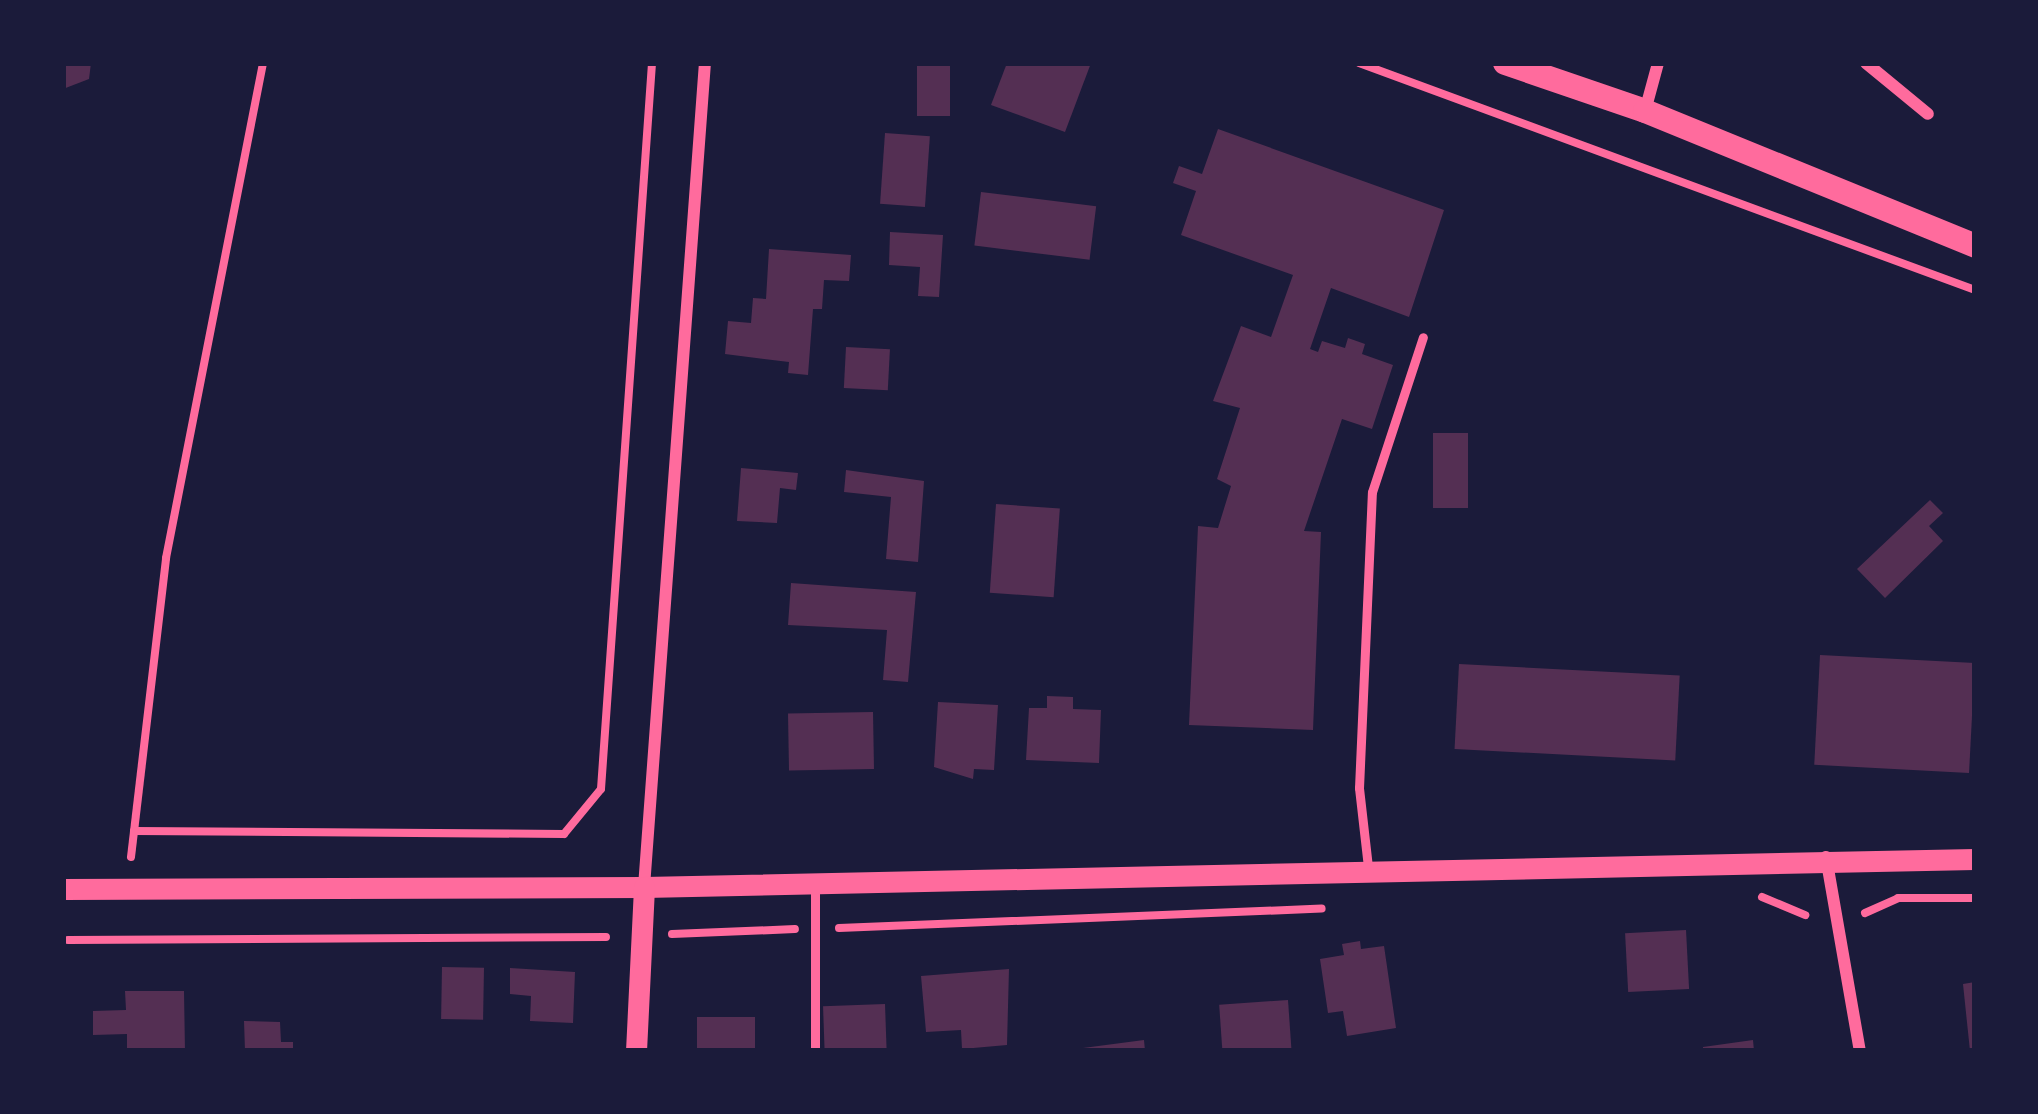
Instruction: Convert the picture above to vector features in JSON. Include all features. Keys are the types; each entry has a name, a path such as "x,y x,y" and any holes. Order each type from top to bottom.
{"main road":[{"path":"1505,63 1645,111 1975,246"}],"street":[{"path":"636,1051 705,63"},
{"path":"1645,111 1658,63"},
{"path":"1866,63 1928,114"},
{"path":"1826,856 1860,1051"},
{"path":"63,889 644,887 1826,856 1975,859"}],"lane":[{"path":"1368,867 1359,788 1372,492 1423,337"},
{"path":"814,1051 815,884"}],"path":[{"path":"127,889 166,558 263,63"},
{"path":"134,831 564,835 601,789 652,63"},
{"path":"1360,63 1975,290"},
{"path":"1752,893 1805,915"},
{"path":"1865,914 1898,898 1975,898"},
{"path":"663,934 1330,909"},
{"path":"68,940 606,937"}],"building":[{"path":"63,63 91,63 89,79 63,89"},
{"path":"917,63 950,63 950,116 917,116"},
{"path":"1007,63 1091,63 1065,132 991,105"},
{"path":"1218,129 1444,210 1409,317 1331,288 1310,349 1318,352 1322,341 1345,348 1348,338 1365,344 1362,354 1393,365 1372,429 1342,419 1304,531 1321,532 1313,730 1189,725 1198,526 1218,528 1231,486 1217,479 1240,408 1213,401 1241,326 1271,337 1293,275 1181,235 1196,191 1173,183 1179,166 1202,174"},
{"path":"885,133 930,136 925,207 880,204"},
{"path":"981,192 1096,206 1090,260 974,246"},
{"path":"890,232 943,235 939,297 918,296 920,267 889,265"},
{"path":"769,249 851,255 849,281 824,280 822,309 813,309 808,375 788,373 789,362 725,354 728,321 751,323 753,298 766,299"},
{"path":"846,347 890,349 888,390 844,388"},
{"path":"1433,433 1468,433 1468,508 1433,508"},
{"path":"741,468 798,473 796,490 780,488 777,523 737,521"},
{"path":"846,470 924,481 918,562 886,559 891,497 844,492"},
{"path":"1930,500 1943,513 1929,526 1943,541 1885,598 1857,569"},
{"path":"996,504 1060,508 1054,597 990,593"},
{"path":"791,583 916,592 908,682 883,680 887,630 788,625"},
{"path":"1820,655 1975,663 1969,773 1814,765"},
{"path":"1459,664 1680,676 1675,760 1455,749"},
{"path":"1047,696 1073,697 1073,709 1101,710 1099,763 1026,760 1029,708 1047,708"},
{"path":"938,702 998,705 994,770 974,769 973,779 934,767"},
{"path":"873,712 874,769 789,770 788,713"},
{"path":"1686,930 1689,989 1628,992 1625,933"},
{"path":"1360,941 1361,949 1384,946 1396,1028 1347,1036 1343,1011 1328,1013 1320,959 1344,955 1342,944"},
{"path":"442,967 484,968 483,1020 441,1019"},
{"path":"510,968 575,972 573,1023 530,1021 531,996 510,994"},
{"path":"1009,969 1007,1045 962,1049 961,1030 926,1032 921,976"},
{"path":"1975,982 1975,1051 1970,1051 1963,984"},
{"path":"125,991 184,991 185,1051 127,1051 127,1034 93,1035 93,1011 126,1010"},
{"path":"1288,1000 1292,1051 1222,1051 1219,1005"},
{"path":"885,1004 887,1051 825,1051 823,1006"},
{"path":"697,1017 755,1017 755,1051 697,1051"},
{"path":"244,1021 280,1022 281,1042 293,1042 293,1051 245,1051"},
{"path":"1144,1040 1145,1051 1083,1051 1083,1048"},
{"path":"1753,1040 1754,1051 1703,1051 1703,1047"}]}
